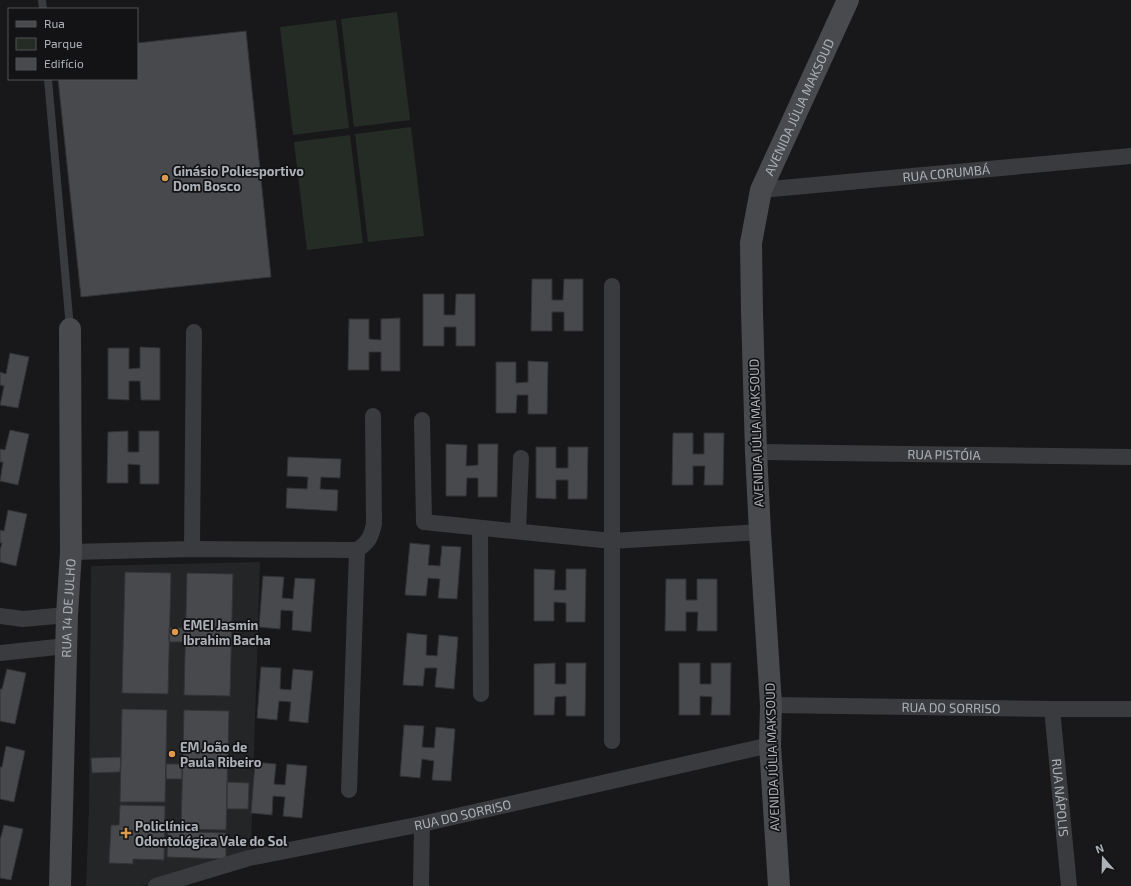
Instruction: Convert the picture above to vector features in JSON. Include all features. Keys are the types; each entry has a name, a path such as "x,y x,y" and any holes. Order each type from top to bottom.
{"street":[{"name":"AVENIDA JÚLIA MAKSOUD","path":"779,886 770,745 771,705 756,452 751,243 761,190 848,0"},
{"name":"RUA CORUMBÁ","path":"761,190 1131,156"},
{"path":"612,286 612,741"},
{"name":"RUA 14 DE JULHO","path":"60,886 67,615 71,552 70,329"},
{"path":"192,549 194,332"},
{"path":"71,552 192,549 357,550 366,544 371,537 374,524 373,416"},
{"path":"422,420 424,522 612,541 760,532"},
{"name":"RUA PISTÓIA","path":"756,452 1131,457"},
{"path":"518,532 521,458"},
{"path":"480,528 481,694"},
{"path":"349,790 357,550"},
{"path":"0,616 22,619 67,615"},
{"path":"0,653 66,646"},
{"name":"RUA DO SORRISO","path":"771,705 1052,709 1131,708"},
{"name":"RUA NÁPOLIS","path":"1052,709 1069,886"},
{"name":"RUA DO SORRISO","path":"156,886 249,858 422,824 770,745"},
{"path":"421,886 422,824"}],"lane":[{"path":"48,80 70,329"}],"shaded area":[{"path":"260,562 251,849 163,881 142,886 86,886 89,806 91,566"}],"green space":[{"path":"397,12 410,120 354,127 341,19"},
{"path":"336,20 349,128 293,135 280,27"},
{"path":"411,127 424,236 368,242 355,134"},
{"path":"350,135 363,243 307,250 294,142"}],"building":[{"name":"Ginásio Poliesportivo Dom Bosco","path":"246,31 271,277 81,297 58,80 138,80 138,43"},
{"path":"532,279 552,279 552,300 563,300 564,279 583,279 583,331 564,331 564,312 552,312 552,331 531,331"},
{"path":"423,294 444,294 444,315 455,315 456,294 475,294 475,346 456,346 456,327 444,327 444,346 423,346"},
{"path":"400,318 400,371 381,371 381,352 369,352 369,370 348,370 349,319 369,319 369,339 381,340 381,319"},
{"path":"140,347 160,348 160,400 141,400 140,381 129,381 129,400 108,399 108,348 129,348 129,369 140,368"},
{"path":"10,353 29,357 18,408 0,405 4,386 0,385 0,372 6,374"},
{"path":"528,361 548,362 547,414 528,414 528,395 517,395 516,413 496,413 496,362 516,362 516,383 528,382"},
{"path":"10,430 29,434 18,485 0,481 3,462 0,462 0,449 5,450"},
{"path":"128,431 128,452 139,452 139,431 159,431 159,484 140,484 140,465 128,464 128,483 107,483 108,432"},
{"path":"673,433 693,433 693,454 704,454 704,433 724,433 723,485 704,485 705,466 693,466 693,485 672,485"},
{"path":"446,444 467,445 466,466 478,465 478,444 498,444 497,497 478,497 478,478 467,478 466,496 446,496"},
{"path":"536,447 556,447 556,468 568,468 568,447 588,447 587,499 568,499 568,480 556,480 556,499 536,498"},
{"path":"288,457 341,459 340,478 321,477 320,489 338,490 337,511 286,508 287,488 307,489 308,477 287,476"},
{"path":"8,510 27,514 16,566 0,562 0,550 2,543 0,543 0,530 4,531"},
{"path":"410,543 430,545 428,565 440,566 442,546 461,547 457,599 438,598 440,579 428,578 426,596 405,595"},
{"path":"534,569 555,570 554,590 566,590 566,569 586,569 585,622 566,622 566,603 554,602 554,621 534,621"},
{"path":"125,572 171,573 168,694 122,693"},
{"path":"187,573 233,574 230,696 184,695"},
{"path":"263,576 284,577 282,598 293,599 295,578 315,579 311,632 292,630 293,611 281,610 280,629 259,627"},
{"path":"666,579 686,579 686,600 697,600 697,579 717,579 717,631 697,631 698,612 686,612 686,631 665,631"},
{"path":"169,628 186,628 185,642 169,642"},
{"path":"407,633 427,635 426,655 437,656 439,635 458,637 454,689 435,687 437,668 425,668 423,686 403,685"},
{"path":"555,663 555,684 566,684 566,663 586,663 585,716 566,716 566,696 555,697 554,715 534,715 534,664"},
{"path":"679,663 700,663 700,684 711,684 711,663 731,663 730,715 711,715 712,697 700,696 700,715 679,715"},
{"path":"261,667 281,668 280,689 291,690 293,669 313,671 308,723 289,721 291,702 279,701 277,720 257,718"},
{"path":"7,669 26,673 15,724 0,721 0,689 2,689"},
{"path":"122,709 167,710 165,802 120,802"},
{"path":"184,710 229,711 226,830 181,829"},
{"path":"404,725 424,726 422,747 434,748 436,727 455,729 451,781 432,780 434,761 422,759 420,778 400,776"},
{"path":"6,746 25,751 14,802 0,799 0,767 2,767"},
{"path":"121,757 120,772 92,773 91,758"},
{"path":"255,762 276,764 274,784 285,785 287,764 307,766 302,818 283,816 285,797 273,796 272,815 251,813"},
{"path":"166,764 182,764 182,779 166,779"},
{"path":"227,782 249,783 248,809 227,809"},
{"path":"120,805 165,806 164,860 133,859 133,864 109,863 111,825 119,825"},
{"path":"4,825 23,829 11,880 0,878 0,840"},
{"path":"168,831 226,833 226,859 167,857"}],"place":[{"name":"Ginásio Poliesportivo Dom Bosco","path":"165,178"},
{"name":"EMEI Jasmin Ibrahim Bacha","path":"175,632"},
{"name":"EM João de Paula Ribeiro","path":"172,754"},
{"name":"Policlínica Odontológica Vale do Sol","path":"126,833"}]}
